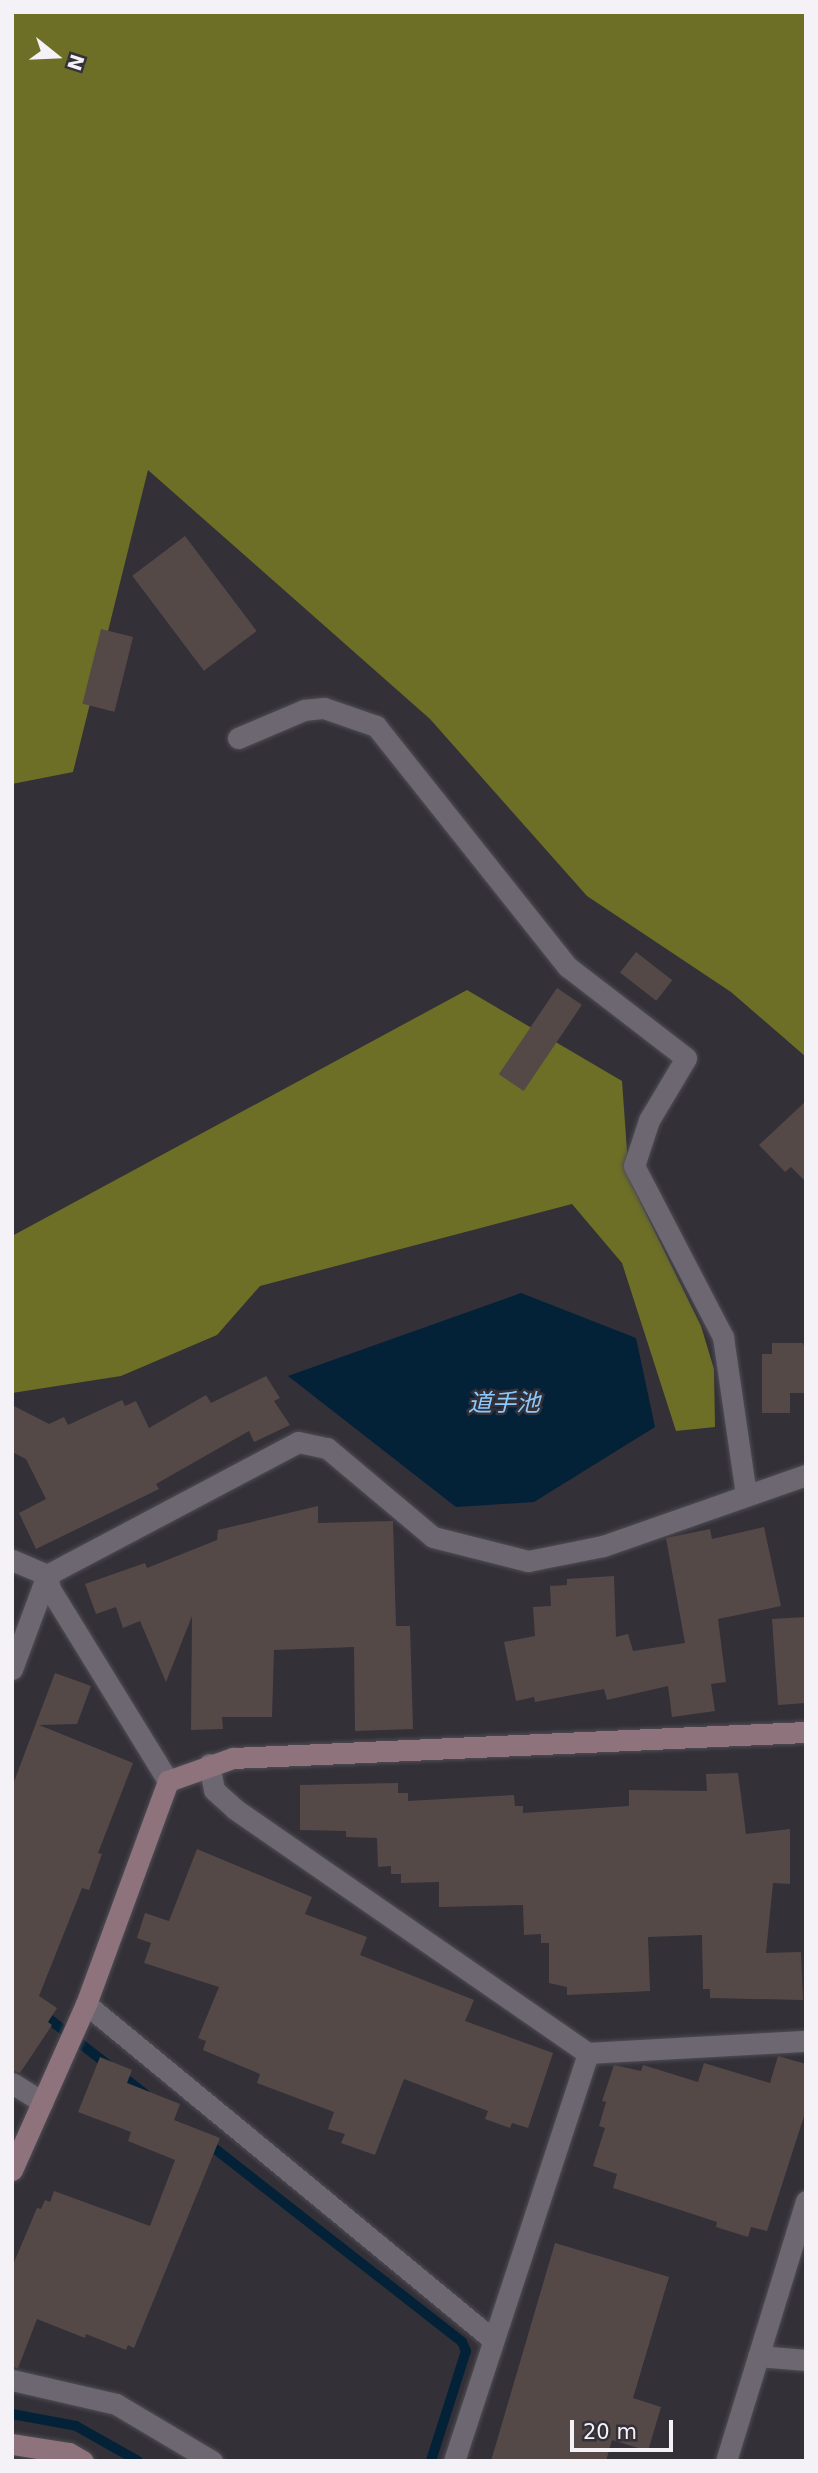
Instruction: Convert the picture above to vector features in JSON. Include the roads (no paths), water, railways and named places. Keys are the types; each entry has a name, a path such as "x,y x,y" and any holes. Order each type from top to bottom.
{"street":[{"path":"238,738 304,710 324,708 376,726 568,967 686,1058 649,1120 635,1166 723,1337 747,1494"},
{"path":"12,1669 47,1575 298,1442 327,1448 433,1537 528,1561 603,1546 806,1475"},
{"path":"12,1560 47,1575"},
{"path":"47,1575 50,1589 168,1781"},
{"path":"12,2170 82,2013 168,1781 209,1764 233,1758 806,1732"},
{"path":"209,1764 214,1790 235,1809 588,2053 806,2041"},
{"path":"82,2013 491,2338"},
{"path":"454,2461 491,2338 588,2053"},
{"path":"12,2082 43,2102"},
{"path":"726,2461 806,2201"},
{"path":"758,2356 806,2360"},
{"path":"12,2380 116,2404 212,2461"},
{"path":"12,2444 69,2453 83,2461"}],"water":[{"name":"道手池","path":"521,1293 636,1338 655,1427 534,1502 456,1507 288,1376"}],"waterway":[{"path":"39,2011 145,2094"},
{"path":"205,2141 462,2342 466,2351 431,2461"},
{"path":"12,2414 76,2426 138,2461"}]}
